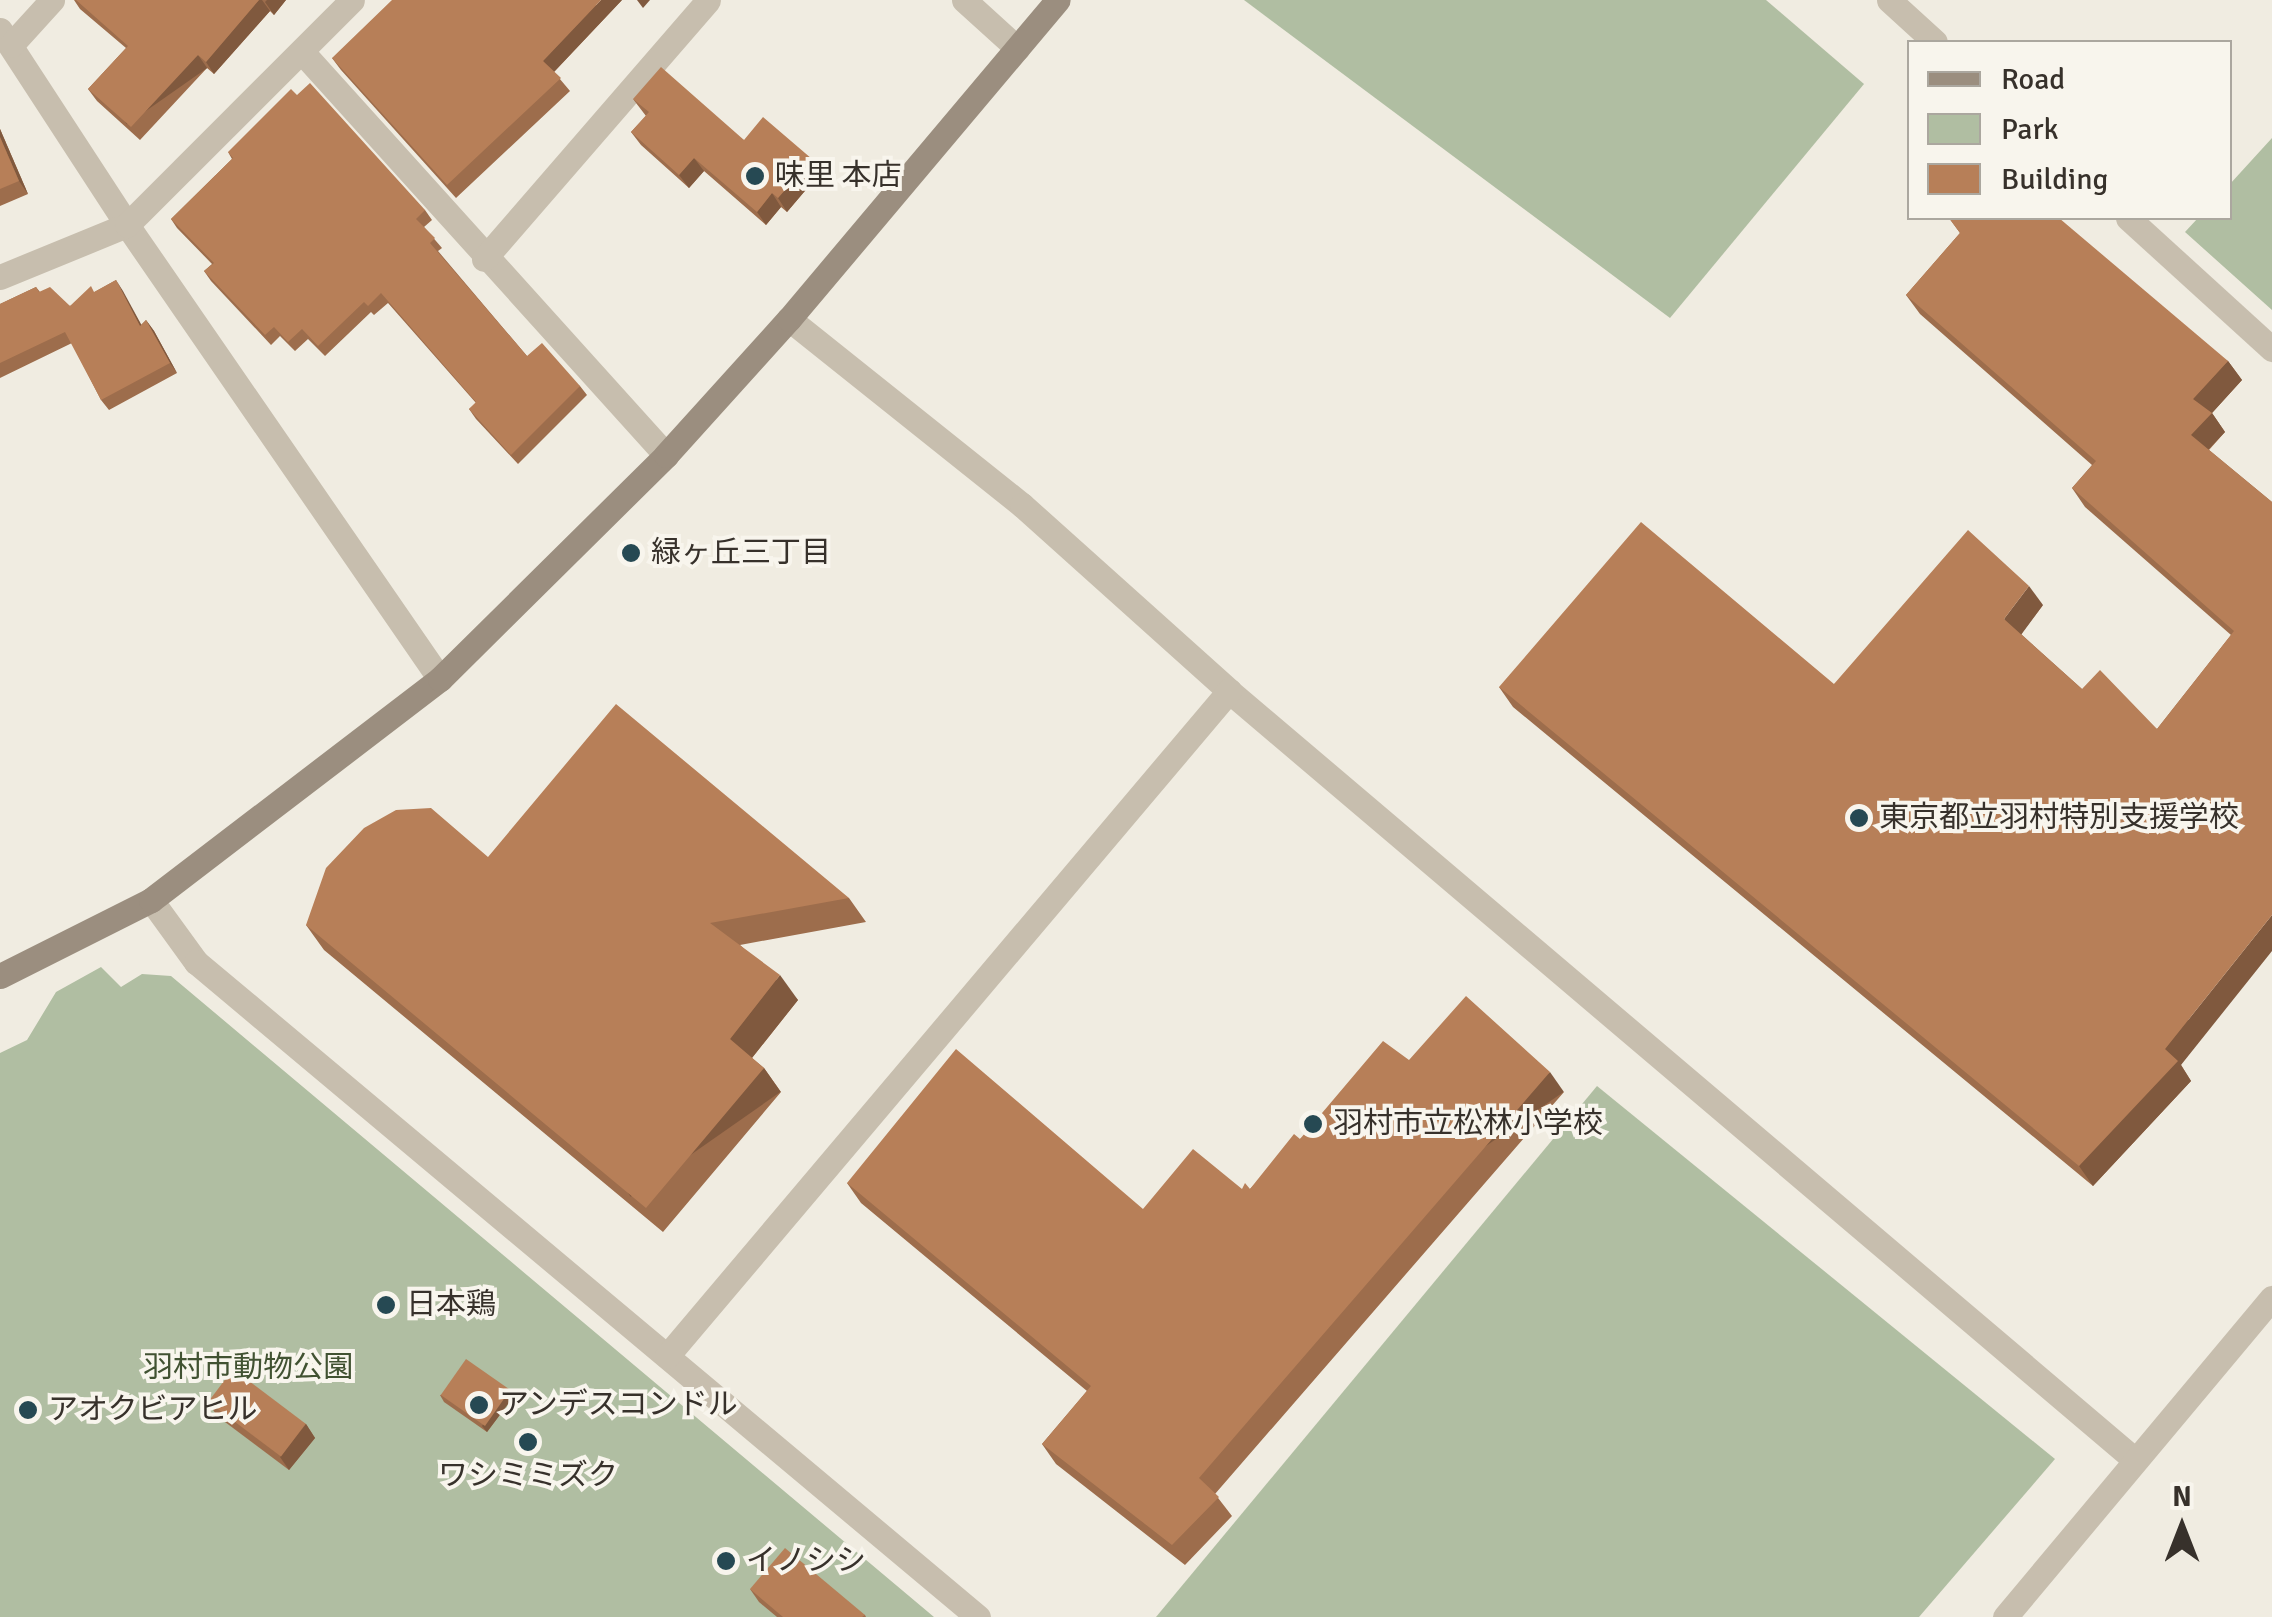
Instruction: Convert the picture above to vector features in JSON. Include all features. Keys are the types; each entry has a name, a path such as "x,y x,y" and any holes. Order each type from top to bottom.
{"street":[{"path":"52,0 5,37 127,225 440,679"},
{"path":"0,277 127,225 352,0"},
{"path":"484,259 708,0"},
{"path":"964,0 1017,48"},
{"path":"0,976 151,900 440,679 666,455 789,320 1058,0"},
{"path":"1889,0 1934,40"},
{"path":"303,53 484,259 666,455"},
{"path":"2130,220 2272,349"},
{"path":"789,320 1022,505 1229,691 2135,1460"},
{"path":"667,1356 1229,691"},
{"path":"151,900 196,962 978,1617"},
{"path":"2005,1617 2272,1298"}],"green space":[{"path":"1244,0 1766,0 1864,84 1670,318"},
{"path":"2272,138 2272,310 2185,232 2196,220 2232,220 2232,182"},
{"name":"羽村市動物公園","path":"101,967 121,987 142,974 171,976 934,1617 0,1617 0,1053 27,1040 56,992"},
{"path":"1597,1086 2055,1459 1919,1617 1156,1617"}],"building":[{"path":"76,0 259,0 206,62 198,55 131,127 88,89 128,46"},
{"path":"392,0 601,0 543,61 561,78 447,185 332,58"},
{"path":"661,67 744,140 763,117 812,159 778,198 772,193 757,212 694,158 679,175 631,132 649,112 633,99"},
{"path":"310,83 425,210 416,219 435,238 430,243 527,356 542,343 580,386 511,455 469,409 476,402 381,293 368,306 364,302 318,346 302,329 288,342 274,327 265,335 204,271 214,263 171,219 233,158 228,152 291,89 297,95"},
{"path":"0,137 19,181 0,189"},
{"path":"1950,220 2061,220 2228,361 2193,399 2212,413 2191,435 2272,502 2272,915 2165,1049 2178,1061 2079,1166 1499,687 1641,522 1834,684 1968,530 2029,586 2004,619 2082,689 2100,670 2157,729 2234,631 2072,488 2096,461 1906,295 1960,233"},
{"path":"116,280 140,326 146,320 170,363 101,400 65,332 0,363 0,304 36,287 39,292 50,287 70,306 91,286 94,292"},
{"path":"616,704 849,898 710,923 780,975 730,1039 764,1068 646,1208 306,925 326,868 364,828 396,810 431,808 488,857"},
{"path":"1466,996 1550,1072 1199,1478 1219,1497 1172,1545 1042,1444 1091,1386 847,1183 956,1049 1143,1209 1193,1149 1242,1189 1245,1183 1250,1189 1294,1134 1300,1139 1383,1041 1409,1060"},
{"path":"466,1359 510,1390 485,1426 441,1395"},
{"path":"233,1369 306,1424 281,1457 208,1402"},
{"path":"785,1548 865,1615 783,1617 750,1589"}],"place":[{"name":"味里 本店","path":"755,176"},
{"name":"緑ヶ丘三丁目","path":"631,553"},
{"name":"東京都立羽村特別支援学校","path":"1859,818"},
{"name":"羽村市立松林小学校","path":"1313,1124"},
{"name":"日本鶏","path":"386,1305"},
{"name":"アンデスコンドル","path":"479,1405"},
{"name":"アオクビアヒル","path":"28,1410"},
{"name":"ワシミミズク","path":"528,1442"},
{"name":"イノシシ","path":"726,1561"}]}
